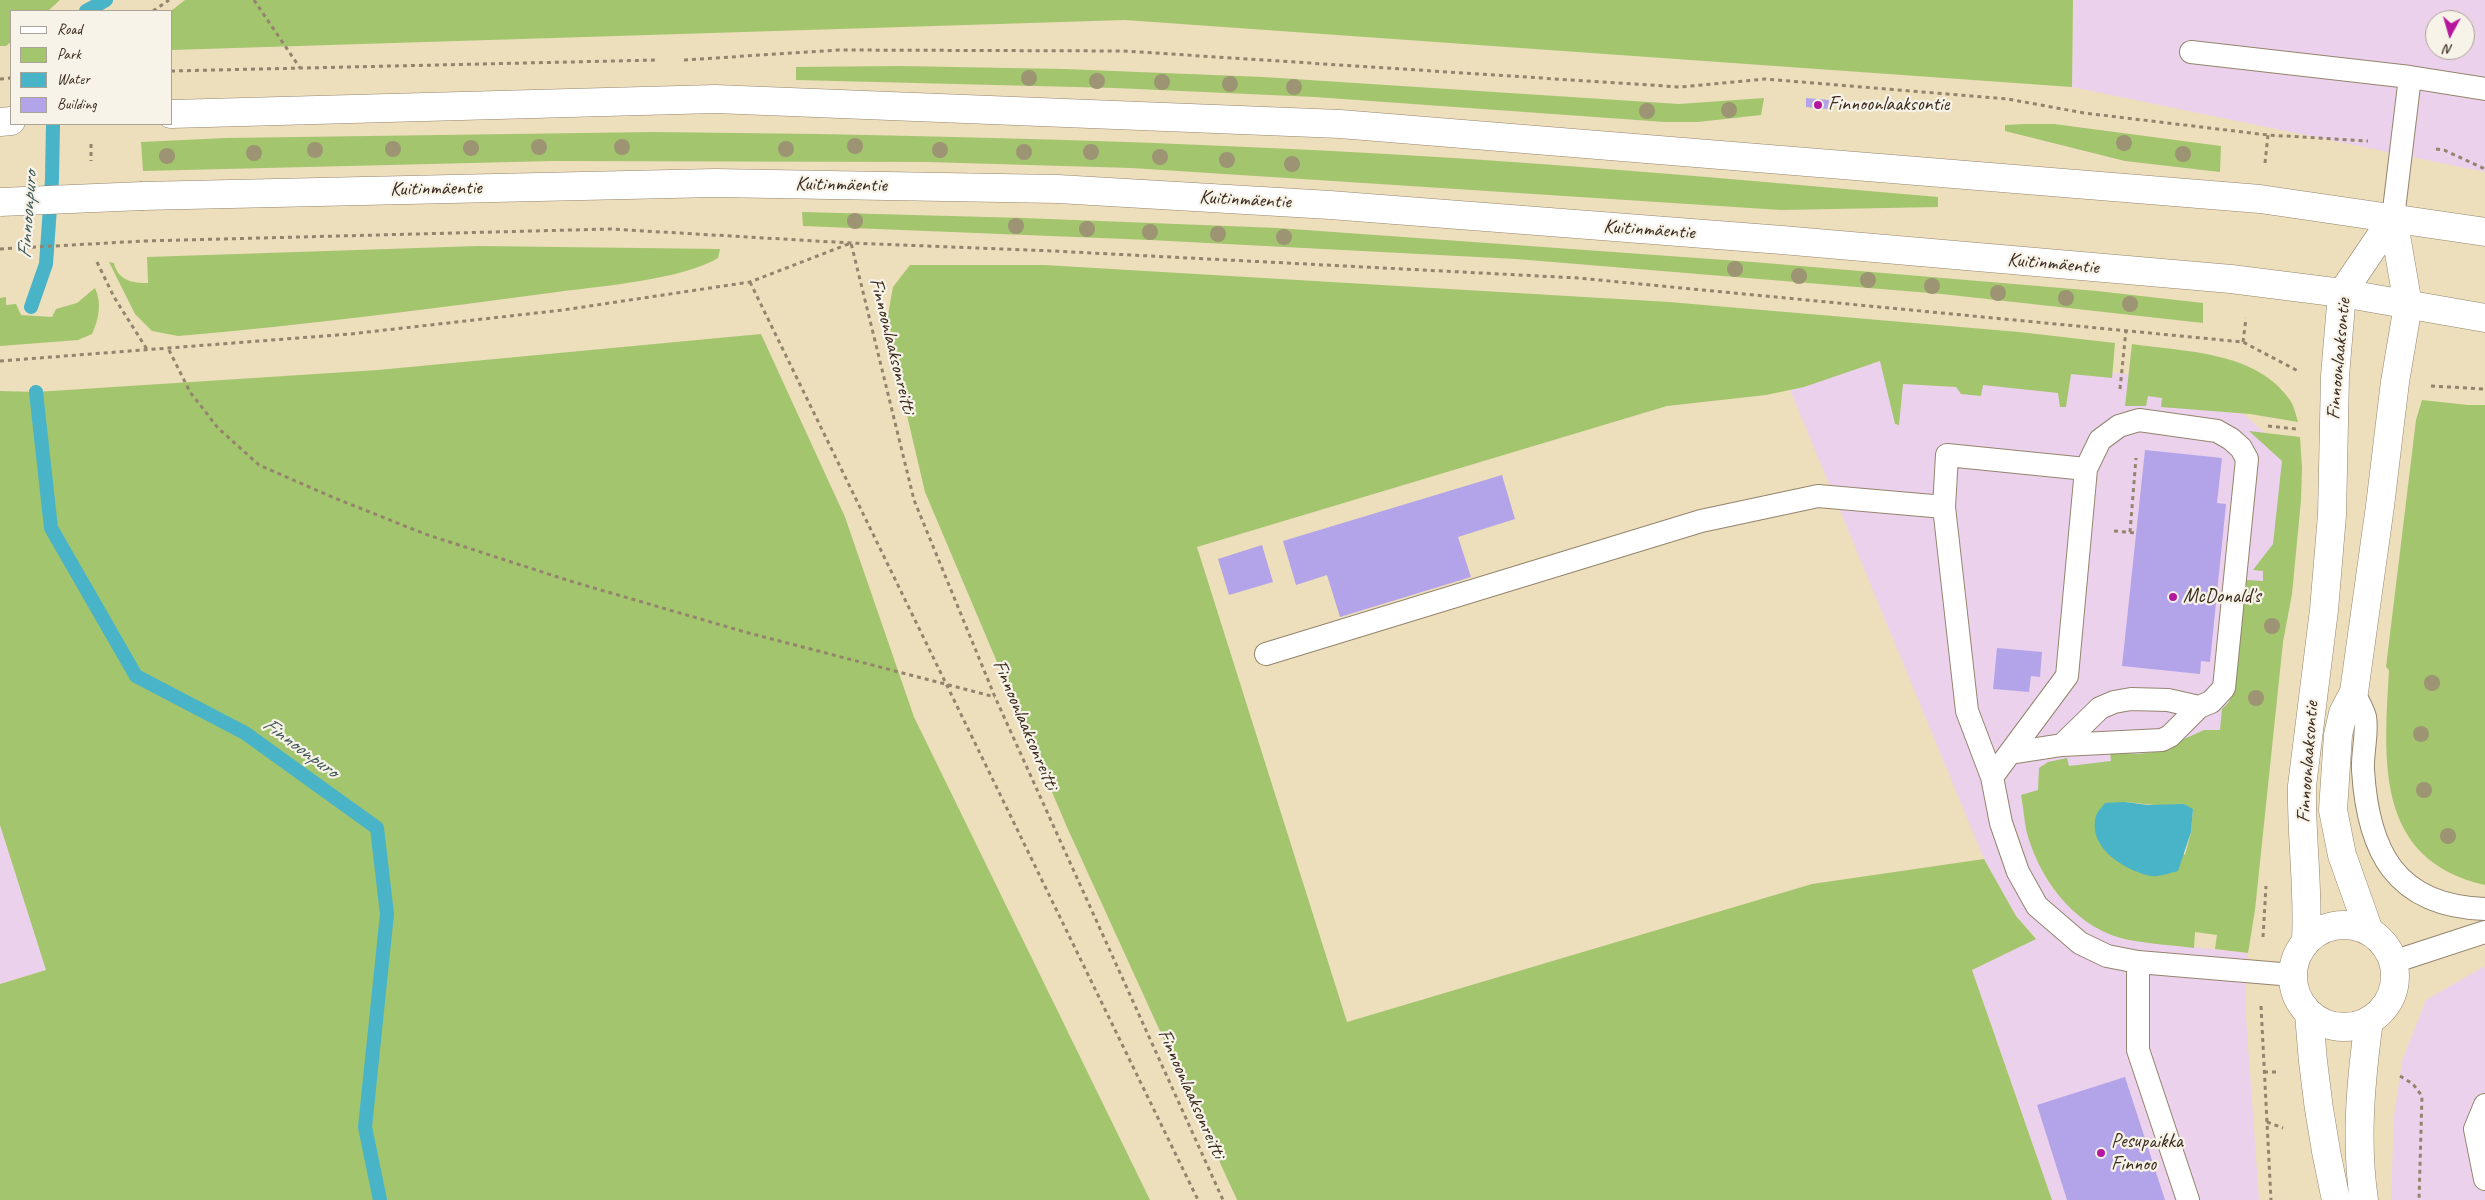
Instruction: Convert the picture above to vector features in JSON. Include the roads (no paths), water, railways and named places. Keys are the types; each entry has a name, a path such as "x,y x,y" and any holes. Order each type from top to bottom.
{"main road":[{"path":"172,114 715,99 1330,123 2241,198 2485,232"},
{"name":"Kuitinmäentie","path":"0,202 143,196 714,183 1058,189 1330,206 1782,240 2231,279 2342,293 2485,318"},
{"name":"Finnoonlaaksontie","path":"2306,941 2307,884 2301,813 2302,786 2330,539 2335,376 2342,293 2393,218"},
{"name":"Finnoonlaaksontie","path":"2369,931 2342,855 2333,810 2338,735 2343,712 2354,692 2395,382 2408,306 2393,218"},
{"path":"2309,1014 2322,1022 2338,1026 2354,1026 2369,1020 2382,1010 2390,997 2394,982 2393,962 2384,944 2369,931 2353,925 2336,925 2320,931 2306,941 2294,963 2292,975 2294,989 2309,1014 2315,1090 2323,1142 2336,1200"},
{"path":"2364,1200 2359,1132 2362,1072 2369,1020"}],"lane":[{"path":"2191,52 2410,77 2485,89"},
{"path":"2393,218 2410,77"},
{"path":"1992,777 2067,676 2086,469 2100,440 2119,426 2139,420 2217,432 2241,448 2247,459 2224,688 2211,702 2199,707 2170,736 2162,740 2062,745 2010,753"},
{"path":"2086,469 1947,455 1944,507 1967,711 1992,777 2001,823 2018,872 2037,906 2080,943 2108,956 2138,962 2292,975"},
{"path":"1266,654 1701,521 1759,508 1818,496 1944,507"},
{"path":"2354,692 2365,717 2362,757 2365,796 2369,823 2378,848 2393,870 2414,890 2432,900 2453,906 2485,908"},
{"path":"2062,745 2100,708 2114,702 2132,699 2168,700 2199,707"},
{"path":"2393,962 2485,932"},
{"path":"2138,962 2138,1050 2188,1200"},
{"path":"2485,1105 2475,1129 2485,1179"}],"water":[{"path":"2125,802 2148,805 2184,804 2193,809 2191,832 2178,871 2154,876 2141,873 2120,863 2103,848 2097,838 2095,828 2098,811 2105,803"}],"waterway":[{"name":"Finnoonpuro","path":"88,10 106,0"},
{"name":"Finnoonpuro","path":"31,307 46,264 52,179 53,125"},
{"name":"Finnoonpuro","path":"36,392 51,528 136,676 245,733 377,828 387,914 365,1127 380,1200"}],"place":[{"name":"Finnoonlaaksontie","path":"1818,105"},
{"name":"McDonald's","path":"2173,597"},
{"name":"Pesupaikka Finnoo","path":"2101,1153"}]}
